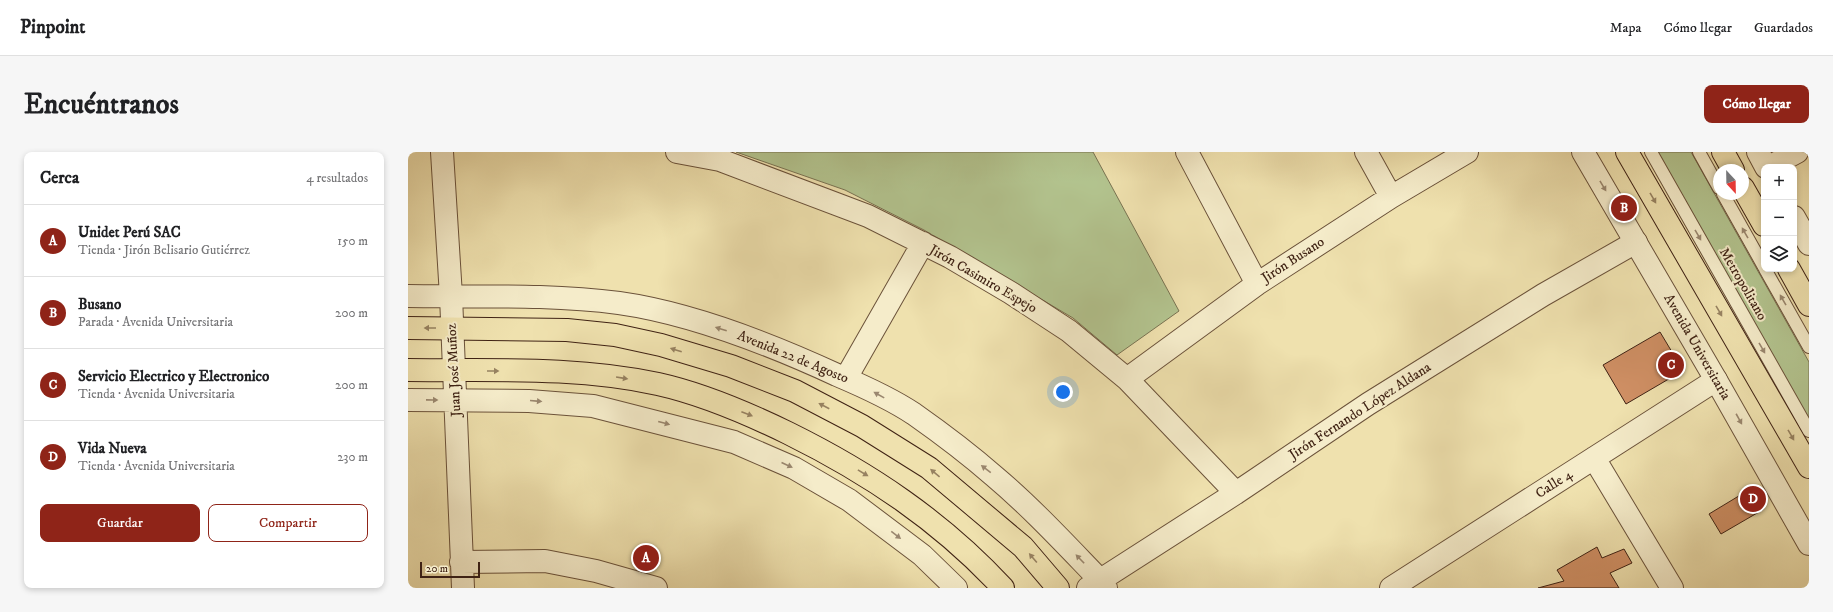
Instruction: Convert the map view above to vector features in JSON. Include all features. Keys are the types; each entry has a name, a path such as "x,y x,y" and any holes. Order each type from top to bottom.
{"main road":[{"path":"1627,152 1809,467"},
{"path":"1723,152 1730,164"},
{"path":"1749,199 1761,221"},
{"path":"1791,272 1809,305"},
{"path":"408,328 567,330 615,335 661,345 724,364 796,391 862,426 929,468 1024,547 1058,588"},
{"path":"408,370 566,372 608,376 658,384 711,400 745,414 832,455 883,486 936,524 980,563 1003,588"}],"street":[{"name":"Juan José Muñoz","path":"442,152 451,296 463,588"},
{"name":"Jirón Casimiro Espejo","path":"677,152 720,160 868,216 950,257 1011,293 1069,331 1127,379 1236,493"},
{"path":"1187,152 1257,284"},
{"path":"1366,152 1391,197"},
{"name":"Jirón Busano","path":"1127,379 1257,284 1391,197 1467,152"},
{"name":"Avenida Universitaria","path":"1583,152 1716,380 1809,544"},
{"path":"1758,152 1764,164"},
{"path":"1775,164 1797,152"},
{"path":"1797,222 1809,244"},
{"name":"Jirón Fernando López Aldana","path":"1098,585 1368,404 1543,295 1636,242"},
{"path":"846,378 923,243"},
{"name":"Avenida 22 de Agosto","path":"408,296 526,296 620,303 676,315 744,337 808,361 846,378 913,413 994,476 1036,515 1098,585"},
{"name":"Calle 4","path":"1390,588 1716,380"},
{"path":"408,400 529,401 593,406 734,442 794,468 849,500 922,555 956,588"},
{"path":"1594,458 1672,588"},
{"path":"461,562 545,561 596,571 656,588"}],"lane":[{"name":"Metropolitano","path":"1651,152 1809,431"},
{"path":"1699,152 1713,177"},
{"name":"Metropolitano","path":"1726,200 1761,261"},
{"name":"Metropolitano","path":"1767,272 1809,347"}],"green space":[{"path":"736,152 1093,152 1179,311 1117,355 1073,318 924,230 845,190"},
{"path":"1657,152 1691,152 1713,191 1713,200 1718,200 1809,362 1809,423"}],"building":[{"path":"1660,332 1681,367 1679,373 1626,404 1603,365"},
{"path":"1752,488 1764,509 1721,534 1709,514"},
{"path":"1597,547 1602,558 1624,549 1632,563 1610,573 1619,588 1538,588 1564,581 1557,570"}],"place":[{"name":"Busano","path":"1624,208"},
{"name":"Servicio Electrico y Electronico","path":"1671,365"},
{"name":"Vida Nueva","path":"1753,499"},
{"name":"Unidet Perú SAC","path":"646,558"}]}
